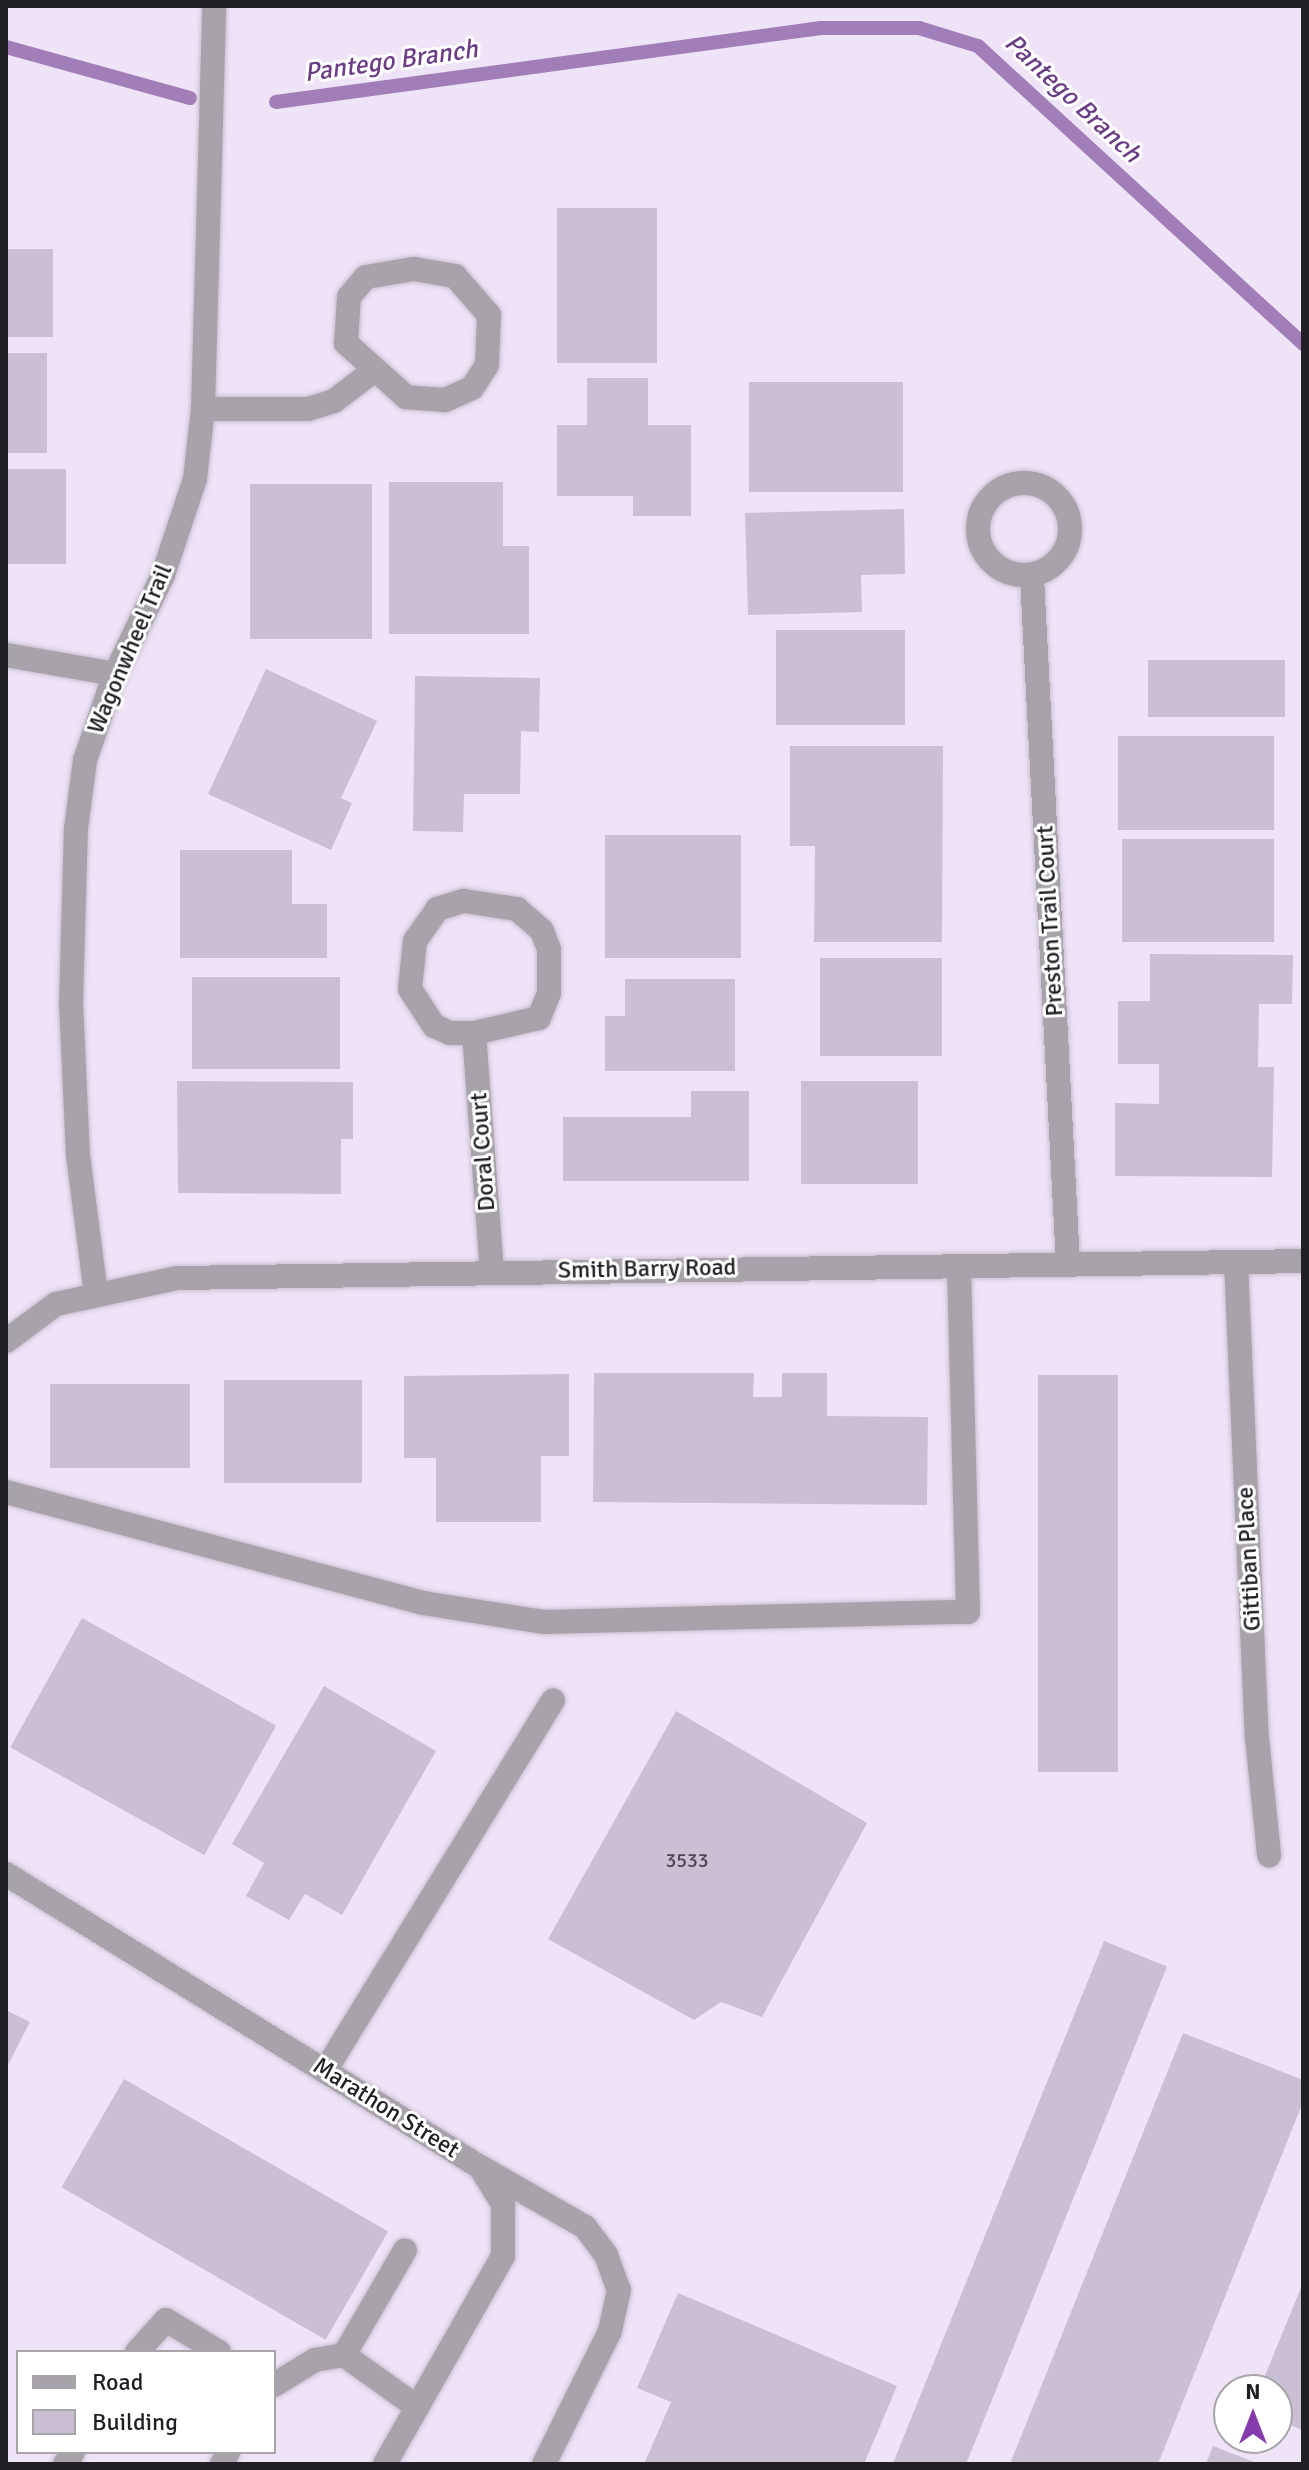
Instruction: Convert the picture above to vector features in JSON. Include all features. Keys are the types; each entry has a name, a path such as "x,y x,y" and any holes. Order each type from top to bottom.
{"street":[{"name":"Wagonwheel Trail","path":"96,1294 78,1156 71,1004 76,845 85,760 115,674 163,575 195,479 203,409 214,6"},
{"path":"414,269 455,276 489,315 487,365 472,388 445,400 406,397 372,372 346,343 349,297 366,277 414,269"},
{"path":"203,409 308,409 334,401 372,372"},
{"name":"Preston Trail Court","path":"1032,577 1068,1264"},
{"path":"6,655 115,674"},
{"path":"464,901 517,909 542,931 549,949 549,993 539,1018 474,1033 434,1026 410,989 415,941 437,909 464,901"},
{"name":"Doral Court","path":"474,1033 492,1271"},
{"name":"Smith Barry Road","path":"6,1341 56,1304 177,1278 1303,1261"},
{"name":"Gittiban Place","path":"1236,1262 1257,1738 1269,1855"},
{"path":"6,1492 423,1603 545,1622 968,1612 959,1266"},
{"path":"325,2071 553,1700"},
{"name":"Marathon Street","path":"6,1874 480,2167 503,2204 503,2256 385,2464"},
{"path":"480,2167 585,2227 606,2255 619,2290 610,2331 544,2464"},
{"path":"344,2355 405,2250"},
{"path":"139,2350 166,2320 216,2350"},
{"path":"276,2384 315,2360 344,2355 417,2407"}],"building":[{"path":"557,208 657,208 657,363 557,363"},
{"path":"6,249 53,249 53,337 6,337"},
{"path":"6,353 47,353 47,453 6,453"},
{"path":"587,378 648,378 648,425 691,425 691,516 633,516 633,496 557,496 557,425 587,425"},
{"path":"749,382 903,382 903,492 749,492"},
{"path":"6,469 66,469 66,564 6,564"},
{"path":"389,482 503,482 503,546 529,546 529,634 389,634"},
{"path":"250,484 372,484 372,639 250,639"},
{"path":"904,509 905,574 861,575 862,612 748,615 745,513"},
{"path":"776,630 905,630 905,725 776,725"},
{"path":"1148,660 1285,660 1285,717 1148,717"},
{"path":"266,669 377,721 341,798 352,803 331,850 208,794"},
{"path":"415,676 540,678 539,732 521,731 520,794 464,794 463,832 413,831"},
{"path":"1118,736 1274,736 1274,830 1118,830"},
{"path":"790,746 943,746 942,942 814,942 815,846 790,846"},
{"path":"605,835 741,835 741,958 605,958"},
{"path":"1122,839 1274,839 1274,942 1122,942"},
{"path":"180,850 292,850 292,904 327,904 327,958 180,958"},
{"path":"1150,954 1293,955 1292,1004 1259,1004 1258,1067 1274,1067 1272,1177 1115,1176 1115,1103 1159,1104 1159,1064 1118,1064 1118,1001 1150,1001"},
{"path":"820,958 942,958 942,1056 820,1056"},
{"path":"192,977 340,977 340,1069 192,1069"},
{"path":"625,979 735,979 735,1071 605,1071 605,1016 625,1016"},
{"path":"177,1081 353,1082 353,1139 341,1139 341,1194 178,1193"},
{"path":"801,1081 918,1081 918,1184 801,1184"},
{"path":"691,1091 749,1091 749,1181 563,1181 563,1117 691,1117"},
{"path":"594,1373 754,1373 753,1397 782,1397 782,1373 827,1373 827,1416 928,1417 927,1505 593,1502"},
{"path":"569,1374 569,1456 541,1456 541,1522 436,1522 436,1458 404,1458 404,1376"},
{"path":"1038,1375 1118,1375 1118,1772 1038,1772"},
{"path":"224,1380 362,1380 362,1483 224,1483"},
{"path":"50,1384 190,1384 190,1468 50,1468"},
{"path":"82,1618 276,1726 204,1855 10,1747"},
{"path":"324,1686 436,1751 342,1915 305,1894 289,1920 246,1896 264,1863 232,1844"},
{"path":"676,1711 867,1823 762,2017 721,2002 694,2020 548,1939"},
{"path":"1104,1941 1167,1966 966,2464 893,2464"},
{"path":"6,2010 30,2022 6,2069"},
{"path":"1183,2033 1303,2080 1303,2102 1158,2464 1010,2464"},
{"path":"124,2079 388,2232 326,2340 62,2187"},
{"path":"1303,2283 1303,2430 1293,2426 1293,2374 1266,2374"},
{"path":"678,2293 897,2386 864,2464 644,2464 671,2402 637,2388"},
{"path":"1213,2446 1213,2454 1233,2454 1259,2464 1206,2464"}],"waterway":[{"name":"Pantego Branch","path":"276,102 821,28 919,28 978,46 1303,344"},
{"name":"Pantego Branch","path":"6,47 190,98"}]}
